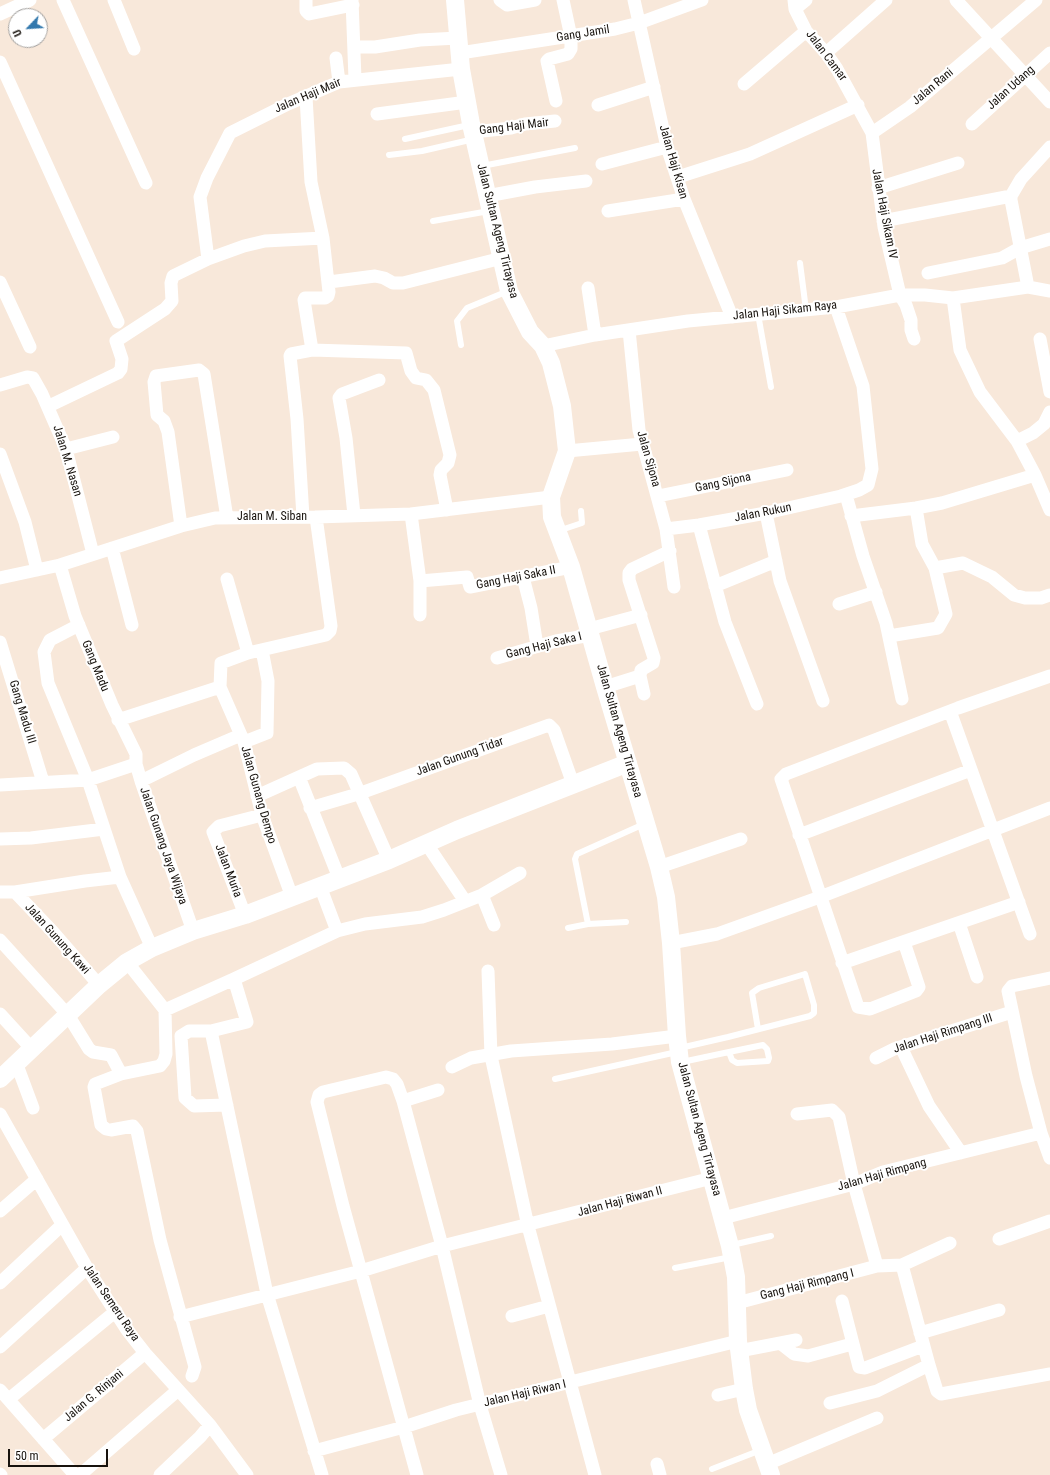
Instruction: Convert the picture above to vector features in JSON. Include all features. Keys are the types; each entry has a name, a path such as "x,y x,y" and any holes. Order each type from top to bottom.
{"main road":[{"name":"Jalan Sultan Ageng Tirtayasa","path":"455,0 460,54 467,102 473,132 485,166 489,203 510,291 530,332 543,346 551,363 562,406 567,452 550,498 552,517 571,567 659,867 666,897 671,943 678,1050 731,1251 737,1303 738,1346 744,1389 748,1410 767,1463"},
{"path":"0,1079 17,1065 68,1014 100,985 127,962 152,948 193,929 245,915 388,860 426,843 628,763"}],"street":[{"path":"0,14 30,0"},
{"path":"63,0 146,183"},
{"path":"114,0 134,49"},
{"path":"306,0 306,11 309,14 353,2 355,79"},
{"path":"500,0 507,5 535,0"},
{"path":"556,102 547,61 549,59 568,54 571,49 571,37 563,0"},
{"name":"Jalan Haji Kisan","path":"634,0 667,147 684,199 732,317"},
{"name":"Gang Jamil","path":"460,54 571,37 639,23 702,0"},
{"path":"794,5 806,0"},
{"path":"826,53 886,0"},
{"path":"958,0 1050,102"},
{"name":"Jalan Rani","path":"872,133 910,107 1036,0"},
{"name":"Jalan Camar","path":"794,5 806,31 826,53 858,105 872,133"},
{"path":"744,84 806,31"},
{"path":"354,47 375,47 420,40 460,54"},
{"name":"Jalan Udang","path":"972,124 1025,74 1050,53"},
{"name":"Jalan Haji Mair","path":"208,260 200,197 207,178 230,133 288,104 339,82 460,54"},
{"path":"336,58 339,82"},
{"path":"0,62 118,322"},
{"path":"598,105 654,88"},
{"path":"306,96 311,182 323,238 328,282 328,296 304,300 312,350"},
{"path":"376,114 467,102"},
{"path":"678,177 750,154 858,105"},
{"name":"Gang Haji Mair","path":"473,132 511,128 526,124 554,122"},
{"name":"Jalan Haji Sikam IV","path":"872,133 883,221 900,295 906,305 911,320 911,330 914,339"},
{"path":"602,164 667,147"},
{"path":"1028,287 1010,200 1021,179 1050,147"},
{"path":"878,188 958,163"},
{"path":"489,203 535,187 586,181"},
{"path":"883,221 1011,196"},
{"path":"608,211 684,199"},
{"path":"49,406 118,373 121,370 122,359 116,340 165,309 172,302 171,283 173,276 244,246 265,241 323,238"},
{"path":"928,273 1002,258 1020,248 1050,239"},
{"path":"328,282 375,276 384,278 393,283 403,283 502,258"},
{"path":"0,282 30,347"},
{"name":"Jalan Haji Sikam Raya","path":"543,346 595,335 629,330 758,314 836,307 900,295 952,298 1028,287 1050,291"},
{"path":"588,288 595,335"},
{"path":"952,298 960,350 980,392 1016,441 1035,475 1050,510"},
{"name":"Jalan Rukun","path":"666,529 699,525 766,513 846,495 868,485 872,468 863,386 836,307"},
{"name":"Jalan Sijona","path":"629,330 639,430 666,529 674,587"},
{"path":"1040,339 1050,392"},
{"path":"302,517 297,419 290,356 291,354 312,350 406,352 411,371 416,378 426,380 434,390 450,455 448,463 441,470 440,475 447,510"},
{"path":"181,526 168,432 164,421 157,414 154,382 156,376 199,370 204,374 227,518"},
{"name":"Jalan M. Nasan","path":"0,385 27,377 32,378 36,382 49,406 66,449 93,554"},
{"path":"354,515 346,438 339,398 342,394 379,380"},
{"path":"1016,441 1033,433 1044,424 1050,412"},
{"path":"66,449 113,437"},
{"path":"567,452 642,444"},
{"path":"0,454 25,522 37,570"},
{"name":"Gang Sijona","path":"658,496 787,470"},
{"path":"851,516 916,508 942,503 1035,475"},
{"path":"846,495 851,516 889,636 902,699"},
{"name":"Jalan M. Siban","path":"0,578 60,565 181,526 215,518 411,514 550,498"},
{"path":"889,636 938,628 946,614 936,568 922,544 916,508"},
{"path":"766,513 780,581 823,701"},
{"path":"411,514 420,581 420,615"},
{"path":"118,720 220,687 221,663 248,653 326,634 330,631 331,626 316,517"},
{"path":"699,525 725,622 757,704"},
{"path":"112,548 132,625"},
{"path":"644,694 640,676 641,670 650,666 653,663 654,658 642,615 629,580 629,573 632,569 670,551"},
{"path":"715,586 776,562"},
{"path":"936,568 962,563 976,568 992,577 1014,595 1025,598 1041,598 1050,595"},
{"name":"Gang Madu","path":"60,565 79,625 118,720 136,754 136,764"},
{"name":"Gang Haji Saka II","path":"420,581 466,577 470,587 571,567"},
{"path":"523,577 531,608 537,646"},
{"path":"227,579 248,653"},
{"path":"839,604 876,592"},
{"name":"Gang Haji Saka I","path":"497,658 590,632 642,615"},
{"path":"79,625 50,640 44,652 48,683 88,780 120,877 152,948"},
{"name":"Gang Madu III","path":"0,642 43,782"},
{"path":"141,781 194,755 236,738 242,740 266,733 268,682 262,650"},
{"path":"605,687 640,676"},
{"path":"904,942 918,986 916,991 870,1009 858,1007 781,779 786,774 950,711 1050,676"},
{"name":"Jalan Gunang Dempo","path":"220,687 242,740 262,815 292,897"},
{"path":"950,711 1030,934"},
{"name":"Jalan Gunung Tidar","path":"310,808 358,794 549,725 554,730 573,784"},
{"path":"0,785 88,780 136,764"},
{"name":"Jalan Gunang Jaya Wijaya","path":"136,764 193,929"},
{"path":"258,796 317,769 344,768 350,774 388,860"},
{"path":"799,835 971,770"},
{"path":"299,777 339,878"},
{"path":"671,943 717,934 820,897 1050,808"},
{"name":"Jalan Muria","path":"245,915 213,832 219,826 262,815"},
{"path":"0,838 31,838 104,829"},
{"path":"659,867 741,838"},
{"path":"426,843 465,901"},
{"path":"165,1010 338,931 365,924 422,917 482,895 520,873"},
{"path":"0,892 15,892 120,877"},
{"path":"320,886 338,931"},
{"name":"Jalan Gunung Kawi","path":"15,892 100,985"},
{"path":"482,895 494,925"},
{"path":"842,963 1019,902"},
{"path":"959,923 977,977"},
{"path":"0,940 68,1014 89,1049 93,1052 111,1055 122,1074"},
{"path":"127,962 165,1010 166,1054 164,1061 160,1066 122,1074 95,1084 94,1087 101,1125 106,1129 111,1130 133,1126 137,1130 160,1240 195,1367 192,1376"},
{"path":"488,971 491,1056 528,1226 595,1475"},
{"path":"1050,978 1009,988 1008,991 1026,1076 1041,1133 1050,1158"},
{"path":"227,1105 194,1106 185,1098 181,1036 184,1032 188,1031 211,1031 247,1022 234,979"},
{"name":"Jalan Haji Rimpang III","path":"876,1058 901,1047 1012,1012"},
{"path":"0,1014 32,1049"},
{"path":"211,1031 267,1294 322,1475"},
{"path":"452,1067 471,1058 491,1056 511,1051 612,1044 678,1050"},
{"path":"901,1047 929,1106 961,1153"},
{"path":"17,1065 33,1108"},
{"path":"417,1475 322,1126 317,1102 319,1095 323,1092 386,1077 393,1079 397,1084 403,1101 442,1246 480,1404 501,1475"},
{"path":"403,1101 438,1090"},
{"path":"797,1114 832,1110 839,1117 854,1184 877,1266"},
{"name":"Jalan Semeru Raya","path":"0,1114 4,1133 37,1179 87,1268 116,1311 145,1353 210,1425 247,1475"},
{"name":"Jalan Haji Rimpang","path":"723,1218 854,1184 883,1172 1041,1133"},
{"name":"Jalan Haji Riwan II","path":"180,1317 361,1271 442,1246 528,1226 712,1178"},
{"path":"0,1211 37,1179"},
{"path":"999,1239 1050,1221"},
{"path":"0,1283 62,1225"},
{"path":"950,1242 902,1265 928,1365 937,1391 946,1395 1026,1377 1050,1374"},
{"name":"Gang Haji Rimpang I","path":"737,1303 877,1266 902,1265"},
{"path":"0,1347 87,1268"},
{"path":"842,1301 859,1367 865,1368 922,1339 999,1310"},
{"path":"512,1316 549,1306"},
{"path":"75,1475 4,1395 116,1311"},
{"name":"Jalan Haji Riwan I","path":"314,1451 404,1427 480,1404 738,1346 780,1343 796,1340"},
{"path":"780,1343 794,1354 808,1356 852,1344"},
{"name":"Jalan G. Rinjani","path":"43,1439 145,1353"},
{"path":"830,1403 877,1391 928,1365"},
{"path":"718,1395 744,1389"},
{"path":"80,1475 178,1390"},
{"path":"767,1463 878,1418"},
{"path":"160,1475 200,1437 210,1425"}],"lane":[{"path":"405,139 473,132"},
{"path":"389,155 422,150 473,132"},
{"path":"485,166 575,148"},
{"path":"433,221 489,203"},
{"path":"800,263 806,310"},
{"path":"461,345 457,321 467,308 510,291"},
{"path":"758,314 771,387"},
{"path":"557,532 582,523 580,511"},
{"path":"588,924 575,859 577,854 646,823"},
{"path":"568,928 588,924 626,922"},
{"path":"555,1079 678,1050 810,1016 814,1013 814,1006 804,974 759,988 752,993 758,1029"},
{"path":"678,1050 729,1052 763,1045 767,1048 769,1058 768,1061 737,1063 732,1060 729,1052"},
{"path":"674,1268 731,1251 771,1236"},
{"path":"712,1469 767,1463"}]}
